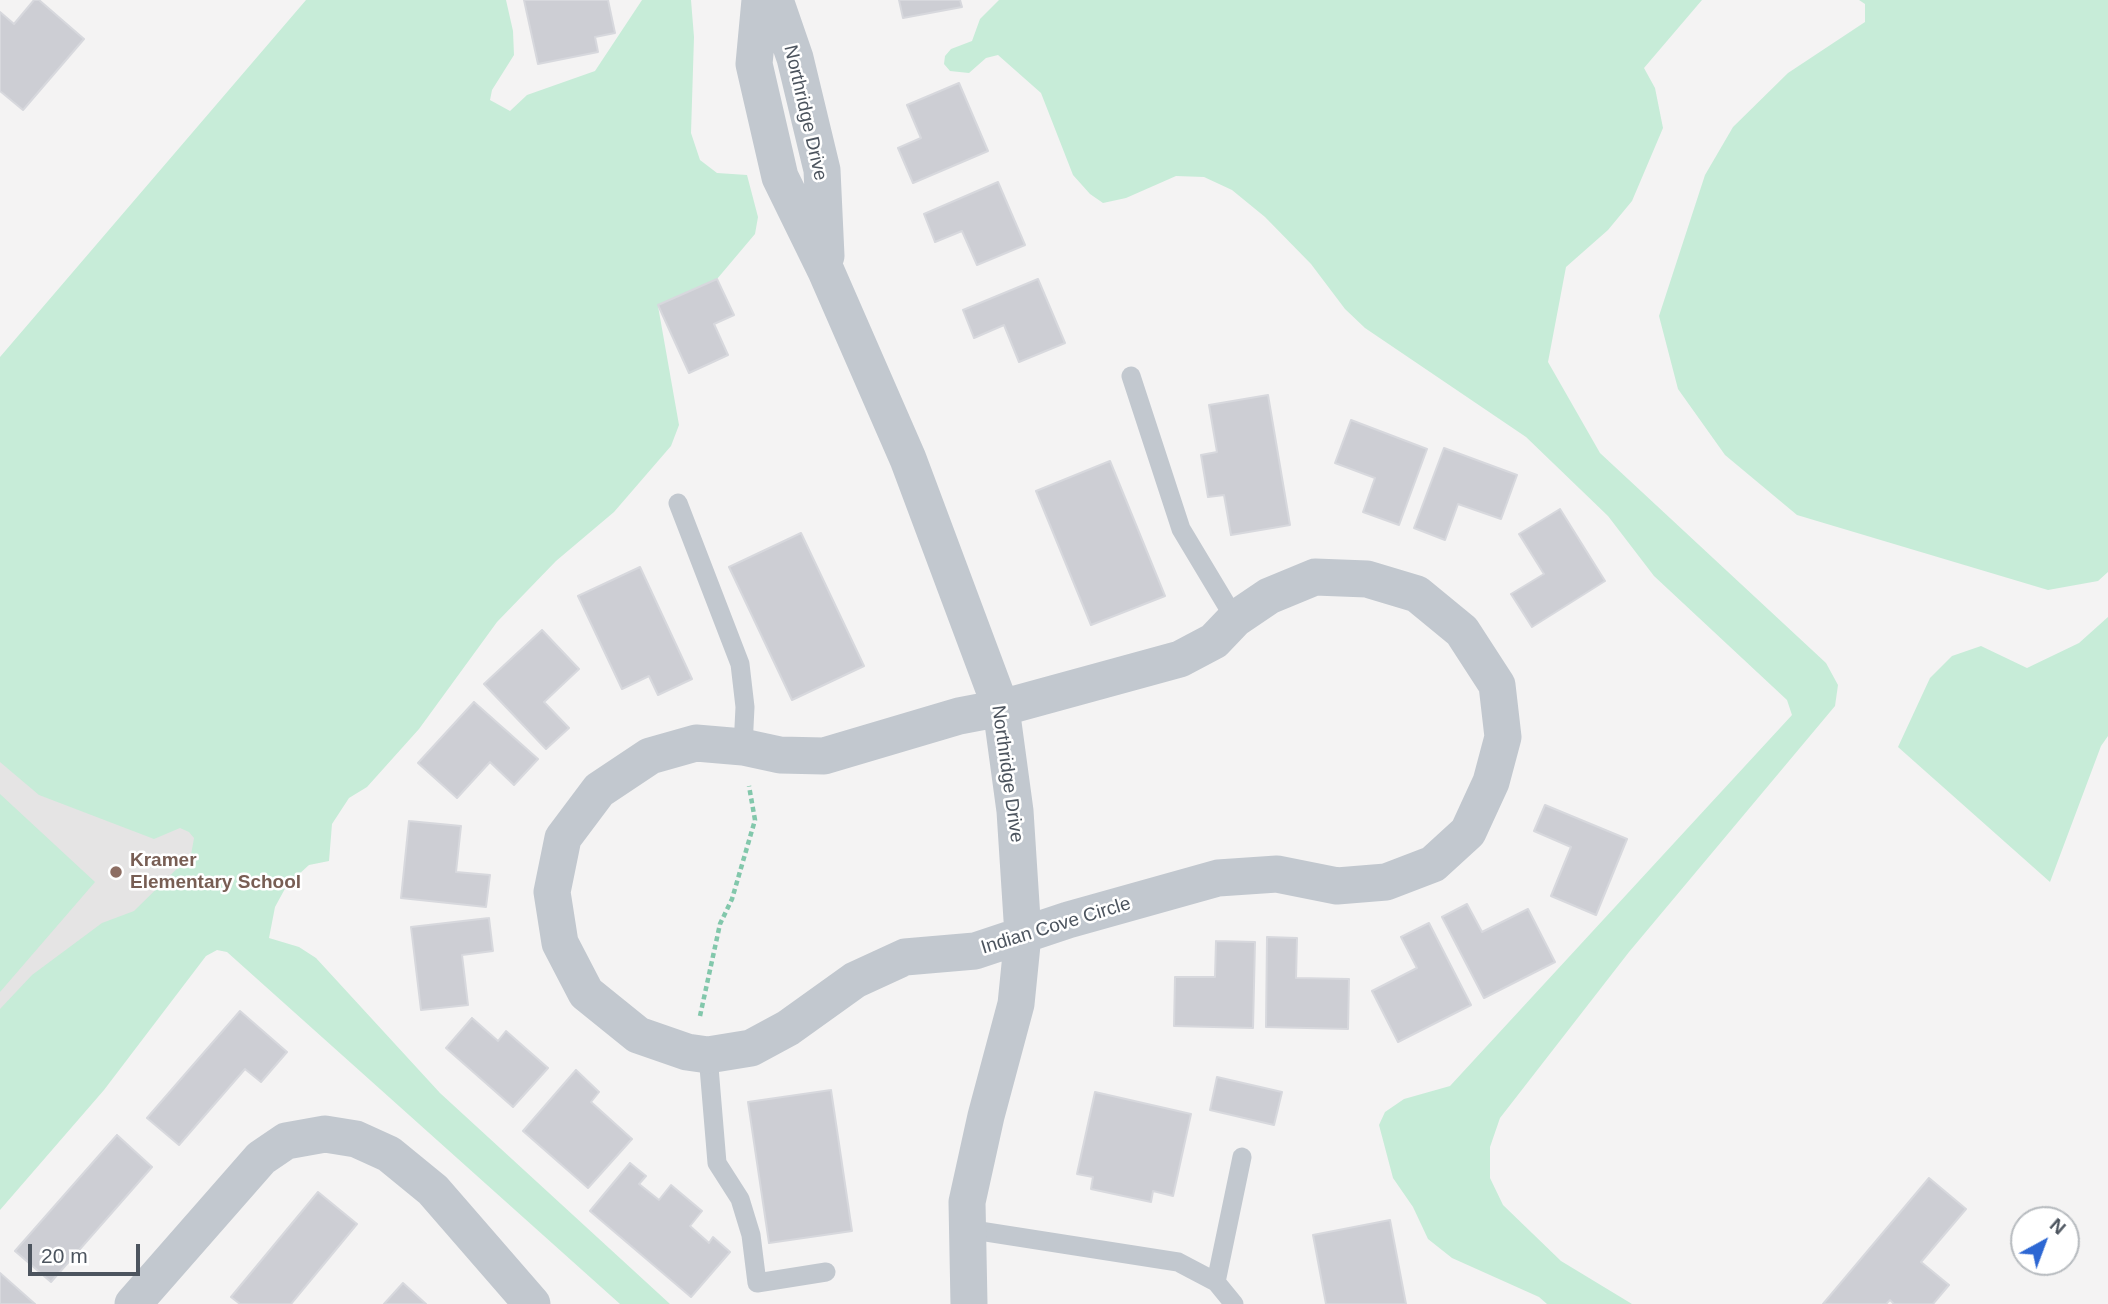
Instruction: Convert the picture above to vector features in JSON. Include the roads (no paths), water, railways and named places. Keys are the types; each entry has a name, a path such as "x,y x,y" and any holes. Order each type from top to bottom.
{"street":[{"name":"Northridge Drive","path":"760,0 754,64 780,177 826,271 908,459 1001,708 1015,811 1023,935 1016,1004 967,1202 969,1304"},
{"name":"Northridge Drive","path":"775,0 795,58 822,170 826,271"},
{"name":"Indian Cove Circle","path":"1315,577 1367,579 1417,594 1462,631 1497,685 1503,737 1491,782 1468,832 1433,863 1386,882 1337,886 1277,874 1218,878 975,951 905,957 855,980 788,1028 751,1048 697,1054 638,1035 586,993 560,943 552,892 563,838 599,790 650,756 696,743 743,747 780,755 824,756 959,716 1001,708 1180,659 1214,640 1235,619 1269,596 1315,577"},
{"path":"133,1304 261,1158 286,1141 325,1134 356,1139 389,1154 433,1190 532,1304"}],"lane":[{"path":"1131,376 1181,529 1235,619"},
{"path":"678,503 740,664 745,707 743,747"},
{"path":"697,1054 717,1163 740,1199 751,1235 757,1283 826,1272"},
{"path":"1216,1282 1242,1157"},
{"path":"967,1229 1178,1262 1216,1282 1234,1304"}],"place":[{"name":"Kramer Elementary School","path":"116,872"}]}
